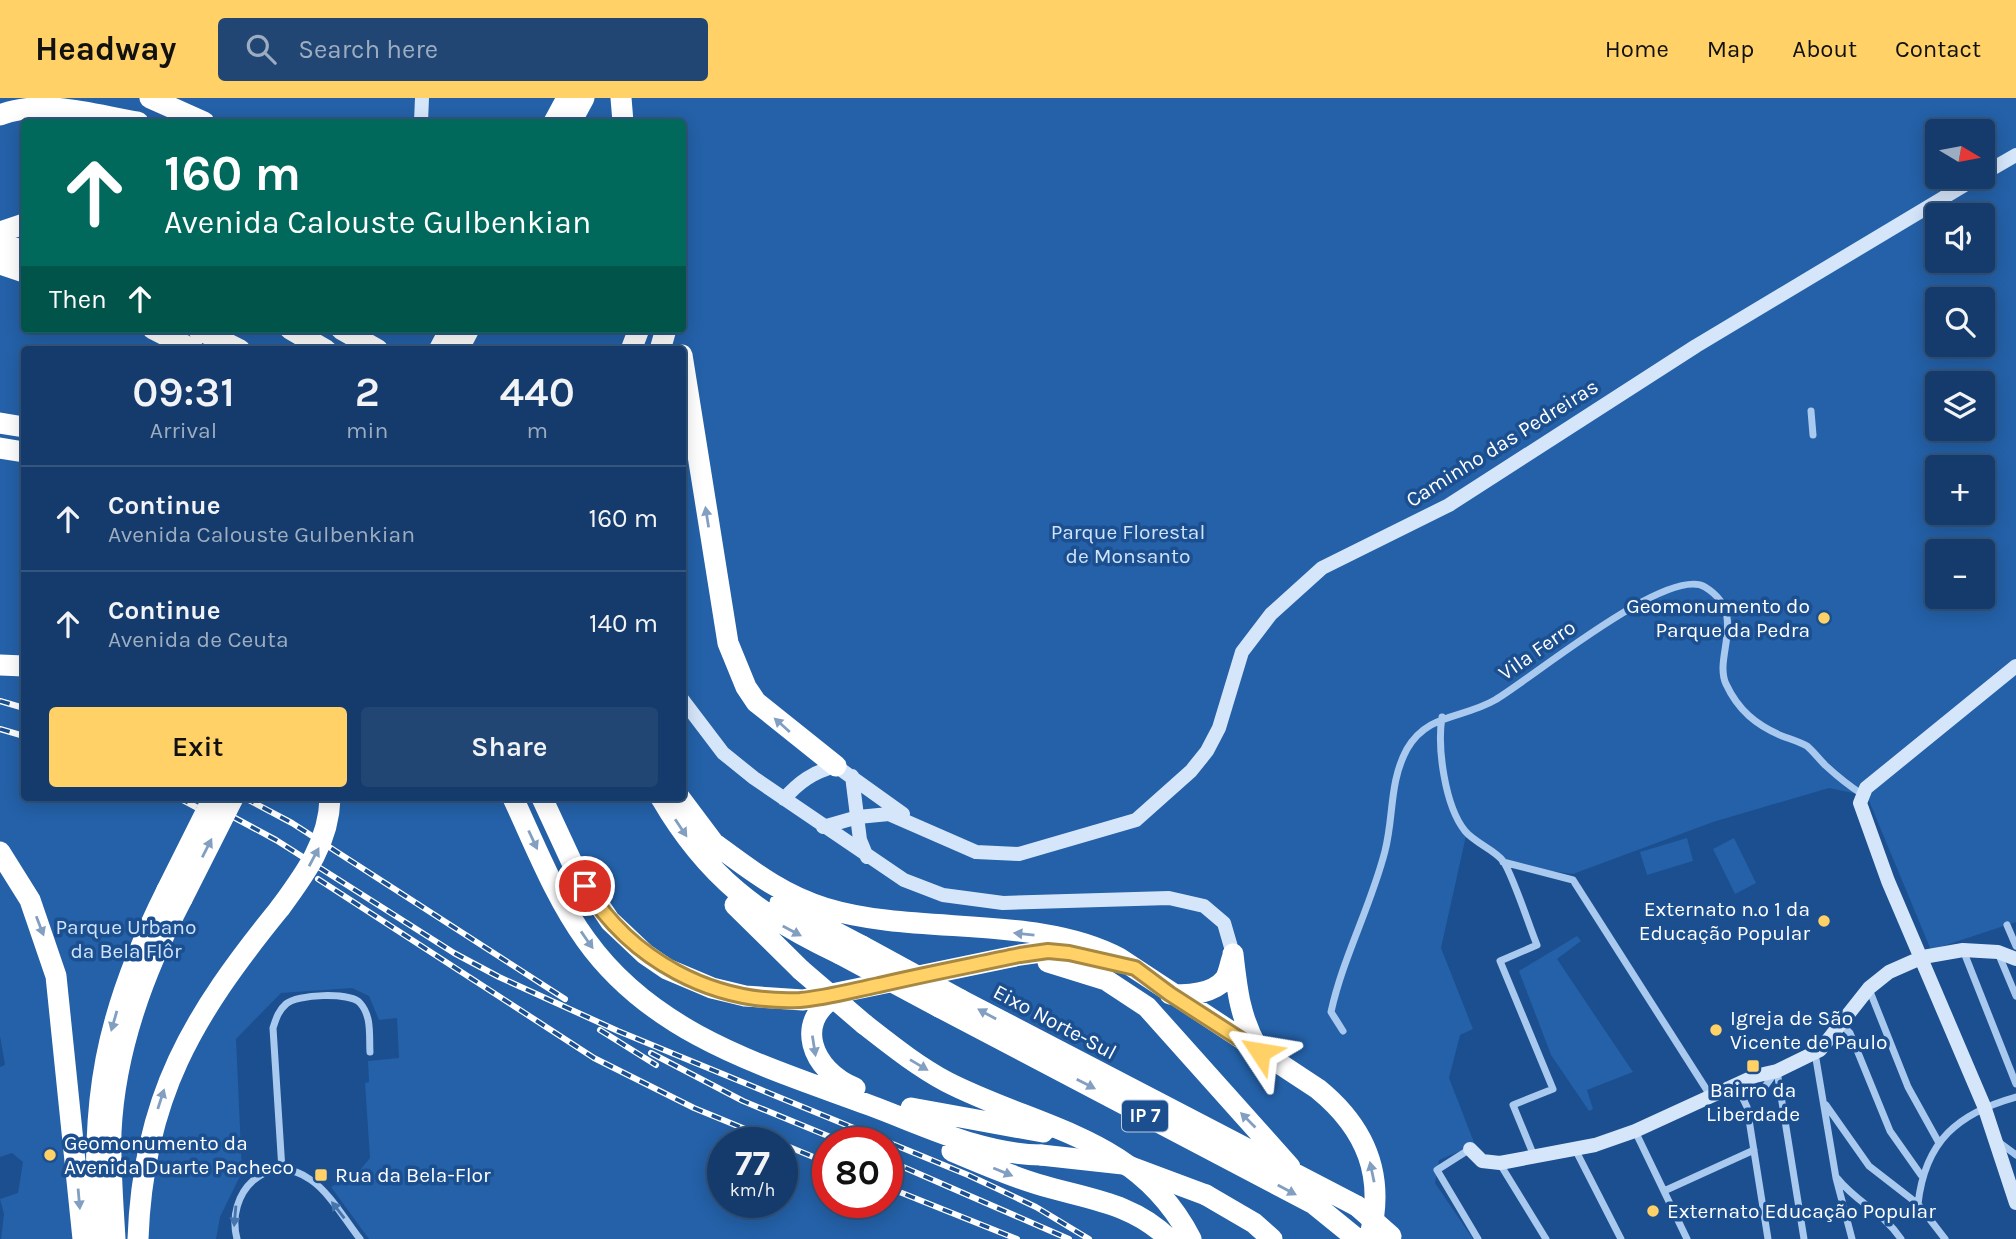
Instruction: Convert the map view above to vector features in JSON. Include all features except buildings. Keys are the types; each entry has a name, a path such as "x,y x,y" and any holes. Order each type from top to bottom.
{"highway":[{"path":"150,98 197,119"},
{"path":"554,119 565,98"},
{"path":"573,119 584,98"},
{"path":"621,98 622,119"},
{"path":"0,115 33,106 71,109 116,119"},
{"path":"8,242 21,227"},
{"path":"0,264 21,271"},
{"path":"161,333 186,346"},
{"path":"206,333 232,346"},
{"path":"297,333 319,346"},
{"path":"348,333 371,346"},
{"path":"686,377 728,643 746,688 756,702 792,734 844,771"},
{"path":"0,423 21,426"},
{"path":"0,448 21,452"},
{"path":"0,665 21,666"},
{"path":"115,1239 111,1145 116,1084 141,988 174,894 212,801"},
{"path":"99,1239 95,1140 102,1067 113,1023 136,954 231,801"},
{"path":"138,1239 148,1146 177,1058 209,999 280,908 319,849 327,824 330,801"},
{"path":"514,801 552,881 584,938 609,970 640,999 704,1040 1005,1173 1121,1206 1145,1219 1169,1239"},
{"path":"543,801 575,869 610,921 645,954 667,969 728,993 788,1000 845,992 1048,951 1135,968"},
{"name":"Eixo Norte-Sul","path":"664,801 707,849 746,901 785,928 840,954 1314,1204 1353,1234"},
{"name":"Eixo Norte-Sul","path":"682,801 707,849 780,902 961,1000 1357,1206 1393,1237"},
{"path":"707,849 781,891 828,909 1080,942 1100,948 1135,968 1170,994 1318,1089 1342,1110 1362,1140 1372,1168 1377,1201 1369,1239"},
{"path":"707,849 735,906 801,970 864,1024 910,1059 947,1082 1095,1144 1136,1171 1157,1189 1191,1239"},
{"path":"0,852 30,900 56,976 83,1239"},
{"path":"552,881 575,869"},
{"path":"1170,994 1186,995 1209,990 1225,978 1233,954"},
{"path":"1233,954 1239,1005 1246,1028 1260,1052"},
{"path":"1020,955 1092,974 1147,1007 1293,1172"},
{"path":"845,992 825,1005 815,1021 812,1039 816,1058 837,1080 960,1130 1041,1155"},
{"path":"762,1065 980,1147 1122,1164 1206,1195 1254,1223 1272,1239"},
{"path":"911,1108 1095,1144"}],"street":[{"path":"421,119 422,98"},
{"path":"1995,167 2016,155"},
{"name":"Caminho das Pedreiras","path":"932,834 976,852 1019,854 1136,820 1191,771 1207,751 1219,728 1242,652 1271,614 1322,568 1449,505 1696,346 1958,189"},
{"path":"1811,411 1813,435"},
{"name":"Vila Ferro","path":"1343,1031 1332,1012 1337,985 1385,850 1395,773 1420,731 1441,718 1470,713 1497,699 1588,635 1656,594 1698,584 1715,596 1726,617 1728,643 1721,667 1725,681 1745,713 1762,727 1806,746 1862,794"},
{"path":"2015,1199 1984,1106 1923,957 1888,881 1860,803 1862,794 2016,666"},
{"path":"686,704 723,753 823,827 904,880 955,897 1003,903 1169,898 1204,906 1224,923 1233,954"},
{"path":"1441,718 1438,737 1442,764 1447,789 1463,829 1503,862 1573,880 1710,1095"},
{"path":"784,799 799,782 819,770 844,771 932,834"},
{"path":"844,771 858,817 860,840 868,858"},
{"path":"823,827 858,817 889,814 932,834"},
{"path":"1503,862 1537,946 1500,961 1553,1089 1513,1105 1535,1157"},
{"path":"2007,925 2016,946"},
{"path":"1963,950 2016,1084"},
{"path":"1478,1239 1437,1170 1470,1149 1482,1161 1500,1163 1575,1149 1635,1130 1710,1095 1740,1089 1755,1076 1777,1071 1815,1053 1825,1046 1869,988 1889,972 1923,957 1963,950 1998,952 2016,959"},
{"path":"1998,952 2016,996"},
{"path":"1869,988 1908,1087 1939,1143"},
{"path":"282,1170 273,1028 277,1014 287,1002 300,998 347,996 360,1003 368,1017 370,1052"},
{"path":"1841,1024 1850,1033 1890,1131 1921,1175"},
{"path":"1815,1053 1836,1178 1852,1239"},
{"path":"1777,1071 1804,1239"},
{"path":"1740,1089 1754,1150 1768,1239"},
{"path":"1918,1204 1921,1175 1947,1131 1984,1106 2016,1097"},
{"path":"1823,1102 1869,1166 1918,1204 1944,1239"},
{"path":"1635,1130 1687,1239"},
{"path":"1995,1140 2016,1155"},
{"path":"1575,1149 1621,1239"},
{"path":"1664,1191 1754,1150"},
{"path":"1500,1163 1546,1239"},
{"path":"237,1239 234,1219 238,1198 255,1178 282,1170 297,1172 314,1182 360,1239"},
{"path":"1836,1178 1852,1196 1887,1218 1901,1239"}],"green space":[{"name":"Parque Florestal de Monsanto","path":"0,98 2016,98 2016,922 1931,950 1867,796 1829,788 1713,822 1573,874 1511,865 1466,836 1441,948 1473,1029 1460,1035 1449,1078 1475,1145 1439,1160 1435,1183 1473,1239 369,1239 331,1187 358,1172 370,1158 365,1083 369,1082 368,1061 399,1058 397,1018 379,1020 369,996 352,988 281,993 236,1039 242,1172 220,1217 216,1239 1,1239 4,1214 0,1199 18,1193 23,1162 12,1153 0,1157 0,1067 5,1065 0,1036"},
{"path":"1687,838 1693,861 1647,875 1640,852"},
{"path":"1734,838 1756,883 1735,894 1713,849"},
{"path":"1577,936 1581,941 1557,959 1633,1072 1587,1090 1593,1109 1589,1111 1551,1055 1519,971"}],"railway":[{"path":"0,701 21,707"},
{"path":"0,729 21,735"},
{"path":"185,801 207,813"},
{"path":"204,801 276,840 454,953 499,977 618,1031 968,1175 1036,1207 1089,1239"},
{"path":"251,801 292,823 565,999"},
{"path":"318,879 594,1058 694,1108 740,1127"},
{"path":"600,1030 656,1065"},
{"path":"651,1053 743,1101 812,1129"},
{"path":"798,1151 812,1156"},
{"path":"903,1167 1069,1239"},
{"path":"903,1193 1017,1239"}],"place":[{"name":"Geomonumento do Parque da Pedra","path":"1824,618"},
{"name":"Externato n.º 1 da Educação Popular","path":"1824,921"},
{"name":"Igreja de São Vicente de Paulo","path":"1716,1030"},
{"name":"Bairro da Liberdade","path":"1753,1066"},
{"name":"Geomonumento da Avenida Duarte Pacheco","path":"50,1155"},
{"name":"Rua da Bela-Flor","path":"321,1175"},
{"name":"Externato Educação Popular","path":"1653,1211"}],"route":[{"path":"585,886 610,921 645,954 667,969 728,993 803,1000 1020,955 1048,951 1069,953 1101,958 1135,968 1260,1052"}],"park label":[{"name":"Parque Urbano da Bela Flôr","path":"126,939"}]}
